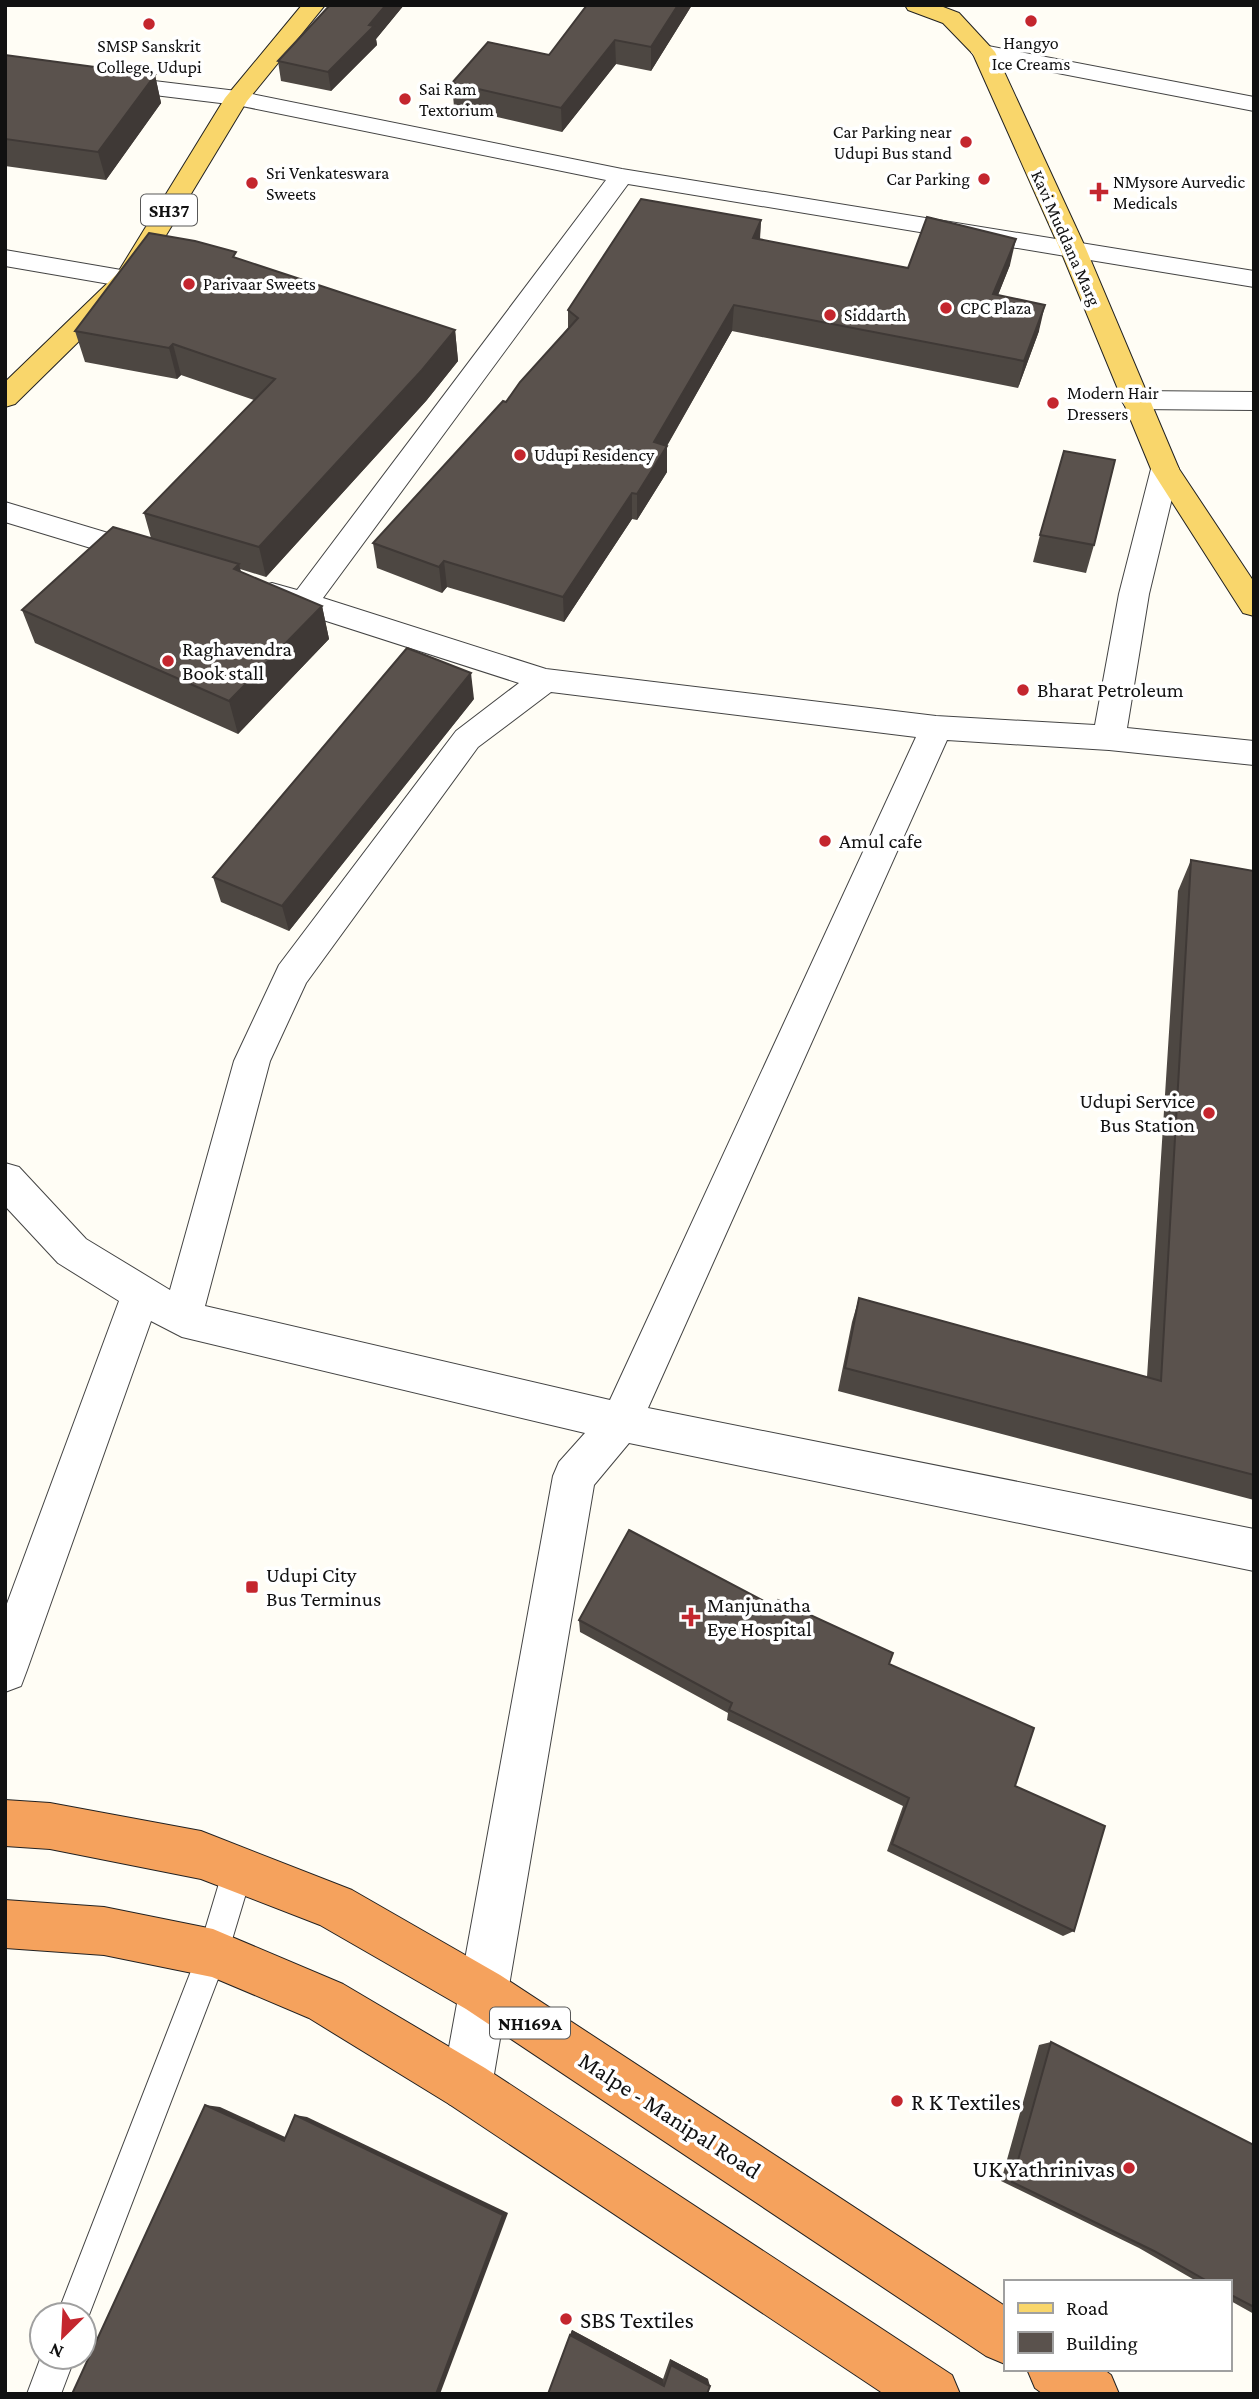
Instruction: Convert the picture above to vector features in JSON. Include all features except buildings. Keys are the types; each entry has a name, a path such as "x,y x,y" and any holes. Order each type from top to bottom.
{"highway":[{"name":"Malpe - Manipal Road","path":"5,1823 50,1826 201,1855 335,1907 483,1992 1004,2336"},
{"path":"5,1924 104,1931 214,1953 326,2001 467,2086 933,2394"},
{"path":"1058,2371 1092,2394"}],"main road":[{"name":"SH37","path":"5,398 127,279 237,98 314,5"},
{"name":"Kavi Muddana Marg","path":"916,5 950,12 983,52 1073,250 1165,469 1254,606"}],"street":[{"path":"983,52 1254,104"},
{"path":"5,70 237,98 622,176 1254,279"},
{"path":"304,602 622,176"},
{"path":"5,258 127,279"},
{"path":"1135,400 1254,401"},
{"path":"1109,738 1134,594 1165,469"},
{"path":"5,512 174,563"},
{"path":"239,583 545,680 936,728 1109,738 1254,753"},
{"path":"182,1318 253,1061 292,975 467,739 545,680"},
{"path":"467,2086 574,1476 621,1422 936,728"},
{"path":"5,1180 72,1251 182,1318 621,1422 1254,1550"},
{"path":"5,1670 141,1294"}],"lane":[{"path":"79,2301 214,1953 238,1870"},
{"path":"44,2394 53,2371"}],"place":[{"name":"Hangyo Ice Creams","path":"1031,21"},
{"name":"SMSP Sanskrit College, Udupi","path":"149,24"},
{"name":"Sai Ram Textorium","path":"405,99"},
{"name":"Car Parking near Udupi Bus stand","path":"966,142"},
{"name":"Car Parking","path":"984,179"},
{"name":"Sri Venkateswara Sweets","path":"252,183"},
{"name":"NMysore Aurvedic Medicals","path":"1099,192"},
{"name":"Parivaar Sweets","path":"189,284"},
{"name":"CPC Plaza","path":"946,308"},
{"name":"Siddarth","path":"830,315"},
{"name":"Modern Hair Dressers","path":"1053,403"},
{"name":"Udupi Residency","path":"520,455"},
{"name":"Raghavendra Book stall","path":"168,661"},
{"name":"Bharat Petroleum","path":"1023,690"},
{"name":"Amul cafe","path":"825,841"},
{"name":"Udupi Service Bus Station","path":"1209,1113"},
{"name":"Udupi City Bus Terminus","path":"252,1587"},
{"name":"Manjunatha Eye Hospital","path":"691,1617"},
{"name":"R K Textiles","path":"897,2101"},
{"name":"UK Yathrinivas","path":"1129,2168"},
{"name":"SBS Textiles","path":"566,2319"}]}
